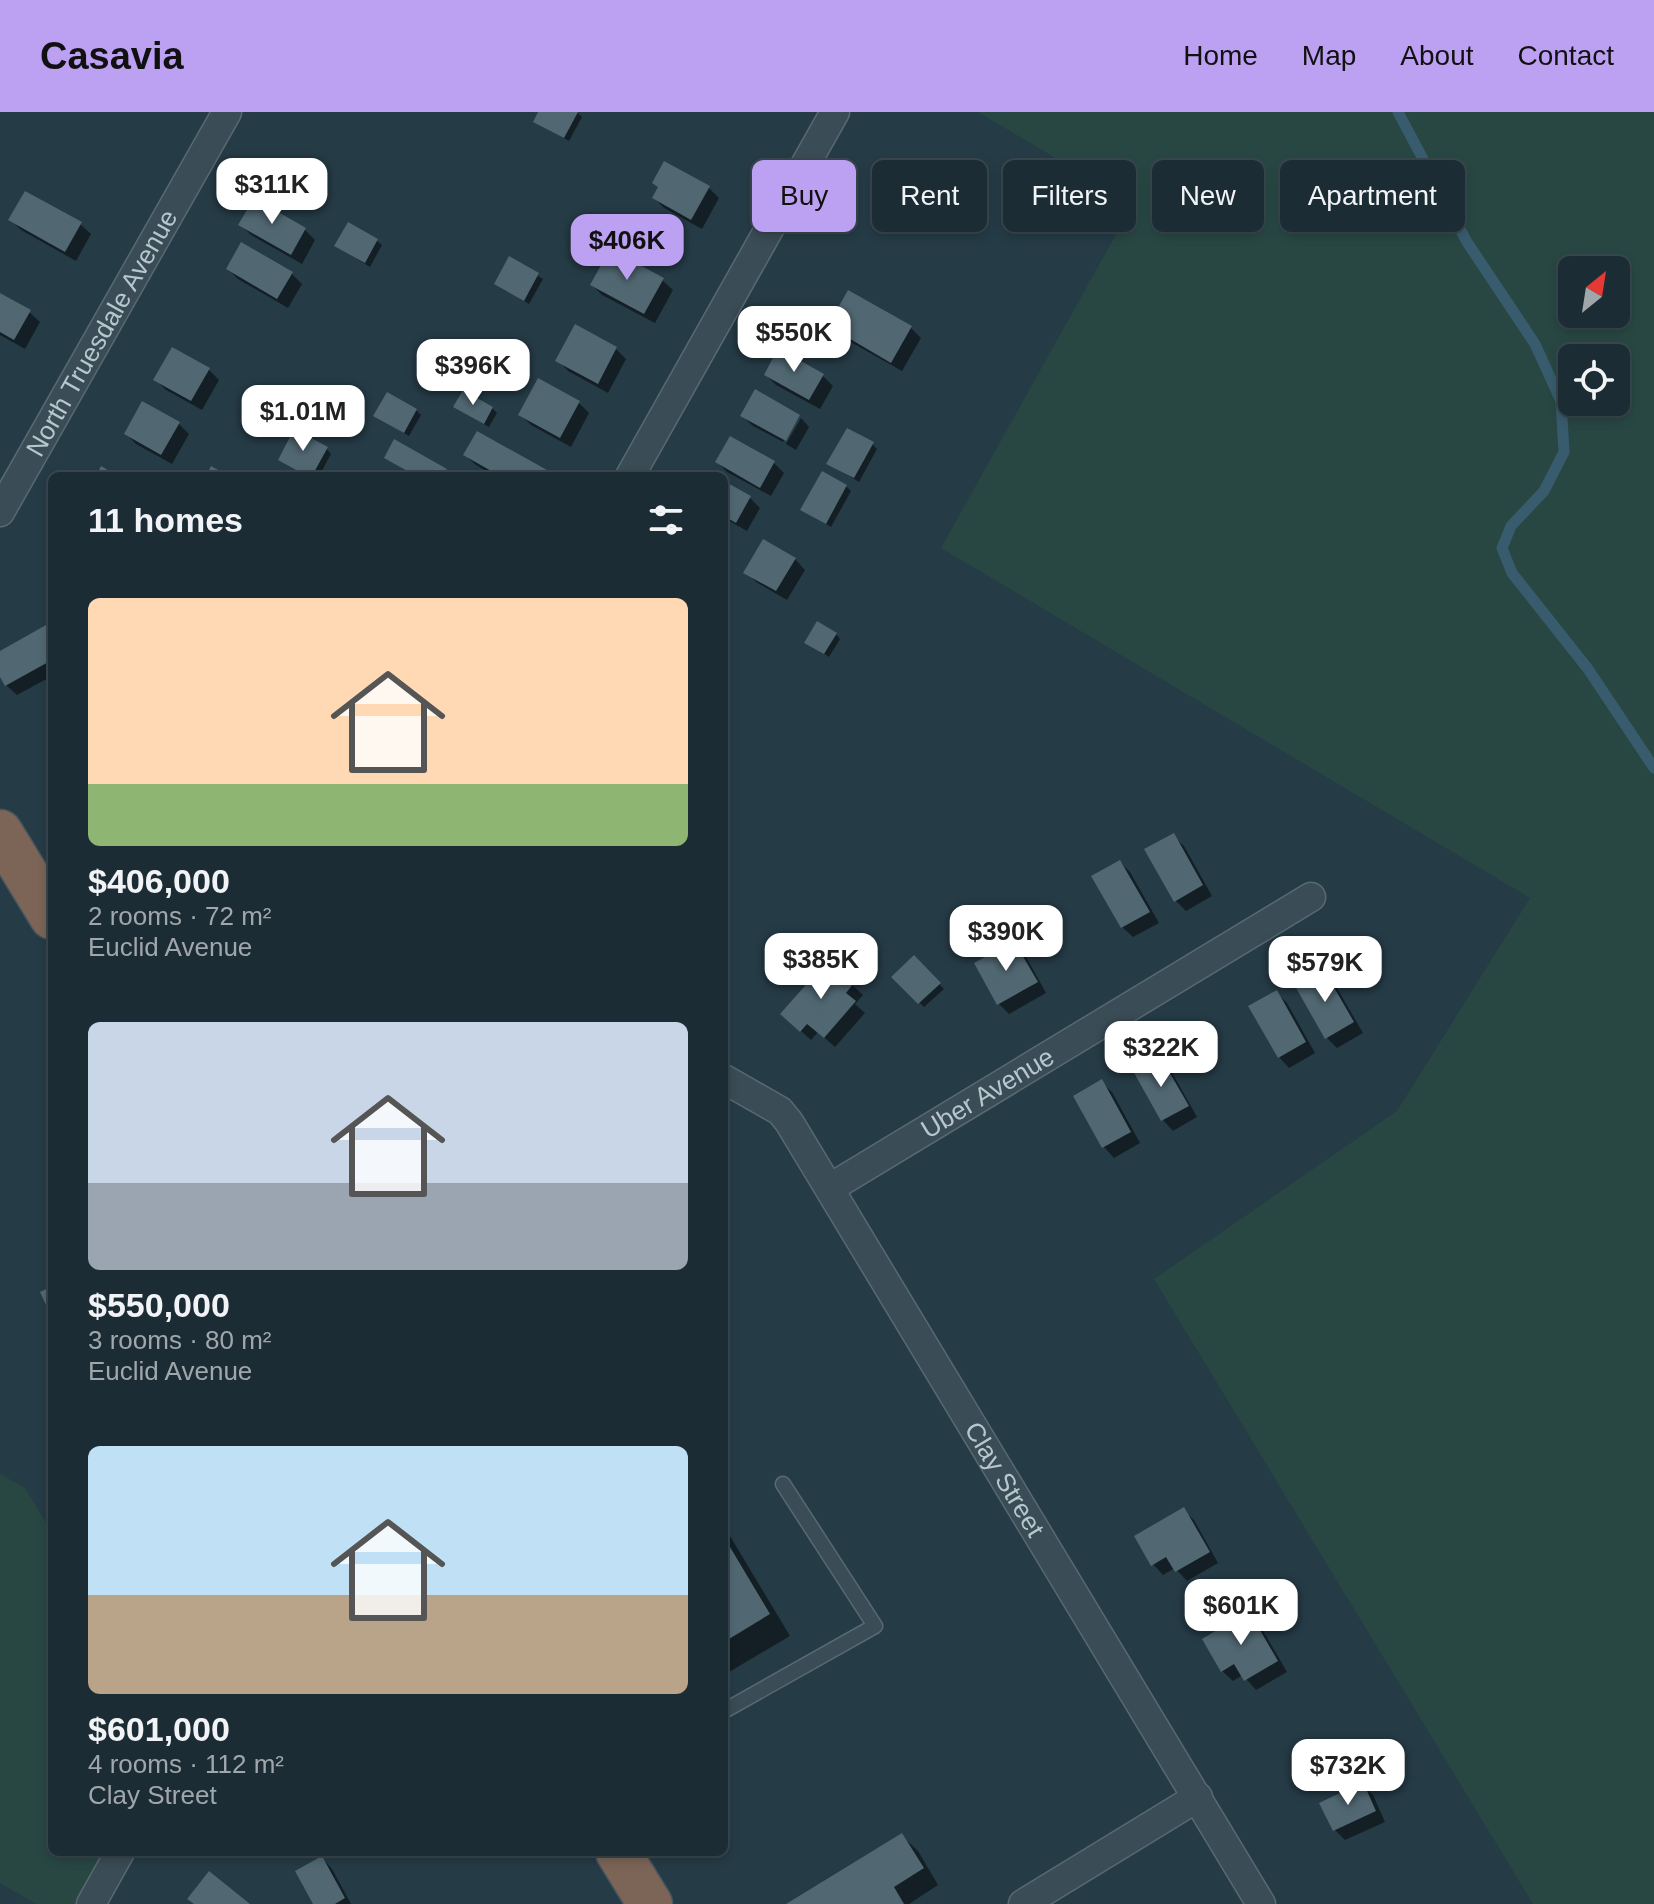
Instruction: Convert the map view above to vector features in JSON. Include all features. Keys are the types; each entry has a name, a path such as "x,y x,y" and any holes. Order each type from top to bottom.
{"highway":[{"path":"0,832 48,910"},
{"path":"620,1856 650,1904"}],"street":[{"name":"North Truesdale Avenue","path":"0,512 227,112"},
{"path":"632,472 835,112"},
{"name":"Uber Avenue","path":"830,1188 1311,897"},
{"name":"Clay Street","path":"728,1081 780,1111 830,1188 1261,1904"},
{"path":"1023,1904 1198,1797"},
{"path":"91,1904 118,1856"}],"lane":[{"path":"728,1709 875,1626 783,1484"}],"green space":[{"path":"978,112 1654,112 1654,1904 1533,1904 1154,1279 1397,1111 1530,898 941,548 1117,232 1136,232 1136,160 1059,160"},
{"path":"0,1474 25,1488 48,1526 48,1856 118,1856 91,1904 36,1904 0,1883"}],"building":[{"path":"538,112 578,112 564,138 533,122"},
{"path":"664,161 710,186 691,220 652,198 658,187 652,183"},
{"path":"25,191 82,222 65,252 8,220"},
{"path":"254,198 306,228 291,255 238,225"},
{"path":"348,222 378,239 365,263 334,246"},
{"path":"241,242 293,272 277,299 226,269"},
{"path":"610,249 664,278 644,314 590,285"},
{"path":"509,256 539,273 524,301 494,284"},
{"path":"848,290 912,326 891,363 828,326"},
{"path":"0,293 31,310 14,340 0,332"},
{"path":"575,324 617,347 598,384 555,361"},
{"path":"172,347 210,368 191,401 153,380"},
{"path":"778,348 824,374 809,400 764,375"},
{"path":"538,378 580,401 560,438 518,415"},
{"path":"755,389 800,415 786,441 740,416"},
{"path":"463,390 493,407 484,424 453,407"},
{"path":"387,392 417,409 404,433 373,416"},
{"path":"142,401 180,422 161,455 124,434"},
{"path":"847,428 874,442 854,478 826,464"},
{"path":"294,429 328,447 314,472 300,472 278,460"},
{"path":"477,431 547,470 493,472 463,455"},
{"path":"730,436 775,461 760,488 715,462"},
{"path":"394,439 447,469 445,472 409,472 384,458"},
{"path":"211,466 222,472 208,472"},
{"path":"822,471 847,485 826,524 800,510"},
{"path":"728,483 751,496 736,523 728,518"},
{"path":"763,539 796,558 776,591 743,573"},
{"path":"817,621 837,633 824,654 804,643"},
{"path":"46,625 48,628 48,662 5,686 0,677 0,651"},
{"path":"1174,833 1203,885 1174,902 1144,849"},
{"path":"1120,860 1150,912 1121,928 1091,876"},
{"path":"1014,941 1038,982 997,1005 974,963"},
{"path":"914,955 941,983 918,1004 891,977"},
{"path":"828,960 854,983 846,993 856,1001 824,1038 807,1024 800,1032 780,1014"},
{"path":"1324,970 1354,1022 1325,1039 1295,986"},
{"path":"1277,990 1306,1042 1278,1058 1248,1006"},
{"path":"1160,1056 1189,1106 1161,1121 1133,1071"},
{"path":"1102,1079 1131,1132 1102,1148 1073,1096"},
{"path":"48,1288 48,1309 40,1292"},
{"path":"1184,1507 1210,1552 1175,1572 1166,1557 1151,1566 1134,1536"},
{"path":"728,1544 770,1614 728,1640"},
{"path":"1249,1611 1278,1661 1244,1681 1234,1664 1221,1672 1202,1639"},
{"path":"1363,1782 1376,1811 1333,1831 1319,1803"},
{"path":"902,1833 924,1868 894,1887 904,1904 786,1904"},
{"path":"322,1856 345,1898 335,1904 313,1904 295,1871"},
{"path":"209,1871 250,1904 194,1904 187,1899"}],"waterway":[{"path":"1398,112 1467,242 1535,344 1561,401 1564,452 1544,491 1511,526 1502,548 1512,573 1588,669 1654,768"}]}
